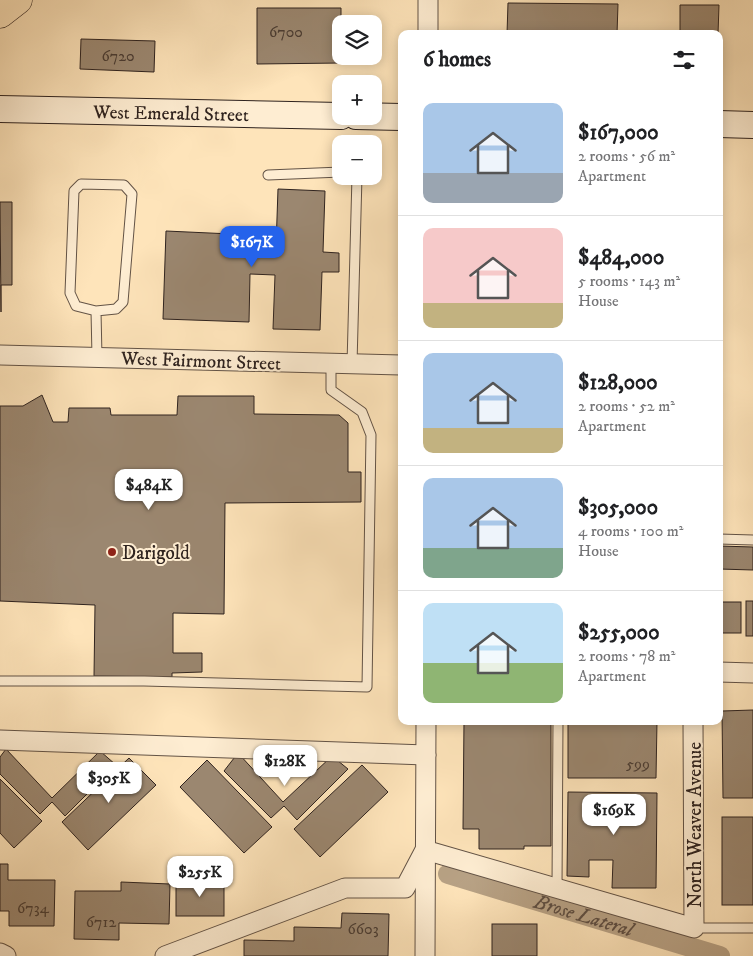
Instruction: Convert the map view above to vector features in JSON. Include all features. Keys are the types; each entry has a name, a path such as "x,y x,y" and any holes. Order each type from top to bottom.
{"highway":[{"path":"0,14 18,0"}],"main road":[{"name":"West Emerald Street","path":"0,109 332,116"},
{"path":"382,117 398,117"},
{"path":"723,124 753,124"}],"street":[{"path":"428,0 428,30"},
{"name":"West Fairmont Street","path":"0,355 398,365"},
{"path":"723,672 753,673"},
{"path":"425,956 426,725"},
{"name":"North Weaver Avenue","path":"693,725 694,928"},
{"path":"0,740 426,755"},
{"path":"425,850 694,928"},
{"path":"164,956 344,888 405,888 425,850"},
{"path":"0,953 6,956"}],"lane":[{"path":"268,175 332,172"},
{"path":"81,184 124,186 132,194 123,302 116,308 96,311 76,306 70,293 74,191 81,184"},
{"path":"352,364 357,185"},
{"path":"96,311 97,357"},
{"path":"0,681 144,681 366,687 370,435 362,412 331,390 331,363"},
{"path":"723,539 753,540"},
{"path":"557,888 558,725"},
{"path":"694,928 753,928"}],"building":[{"path":"508,3 618,4 617,30 507,30"},
{"path":"680,5 719,5 718,30 680,30"},
{"path":"257,8 341,8 341,15 332,15 332,63 257,64"},
{"path":"81,39 155,41 154,72 80,69"},
{"path":"278,189 325,191 323,252 339,253 339,272 322,272 320,330 273,329 275,275 250,274 249,322 163,319 166,231 253,235 253,246 276,247"},
{"path":"0,202 12,202 12,285 1,285 1,312"},
{"name":"Darigold","path":"42,395 53,422 68,422 69,408 110,408 111,415 177,415 178,396 254,396 254,414 339,415 348,423 348,472 361,472 361,502 225,503 224,614 173,613 173,653 202,653 202,672 172,673 172,677 94,676 95,605 0,601 0,406 23,406"},
{"path":"723,546 753,547 753,570 723,569"},
{"path":"746,601 753,601 753,636 746,636"},
{"path":"723,602 741,602 741,633 723,633"},
{"path":"753,710 753,798 723,798 723,711"},
{"path":"464,725 551,725 551,846 524,846 524,849 479,849 479,829 463,829"},
{"path":"568,725 657,725 656,778 568,778"},
{"path":"6,749 52,798 100,751 116,765 65,816 52,802 40,814 0,774 0,757"},
{"path":"238,753 283,802 332,756 348,769 297,820 284,806 271,818 224,771"},
{"path":"129,758 156,785 88,850 62,822"},
{"path":"207,760 272,827 244,853 180,787"},
{"path":"362,765 388,792 320,857 294,829"},
{"path":"0,779 42,821 14,848 0,833"},
{"path":"568,792 657,793 656,888 612,888 613,860 589,860 589,877 567,876"},
{"path":"722,817 753,817 753,905 722,905"},
{"path":"0,864 8,864 8,880 55,880 54,926 9,926 9,911 0,911"},
{"path":"176,879 224,879 224,916 176,916"},
{"path":"121,882 170,884 169,924 119,923 119,940 74,939 75,891 121,891"},
{"path":"342,913 389,914 388,956 244,956 244,940 294,941 294,927 341,928"},
{"path":"492,924 537,924 537,956 492,956"}],"waterway":[{"name":"Brose Lateral","path":"448,874 720,956"}],"place":[{"name":"Darigold","path":"112,552"}]}
